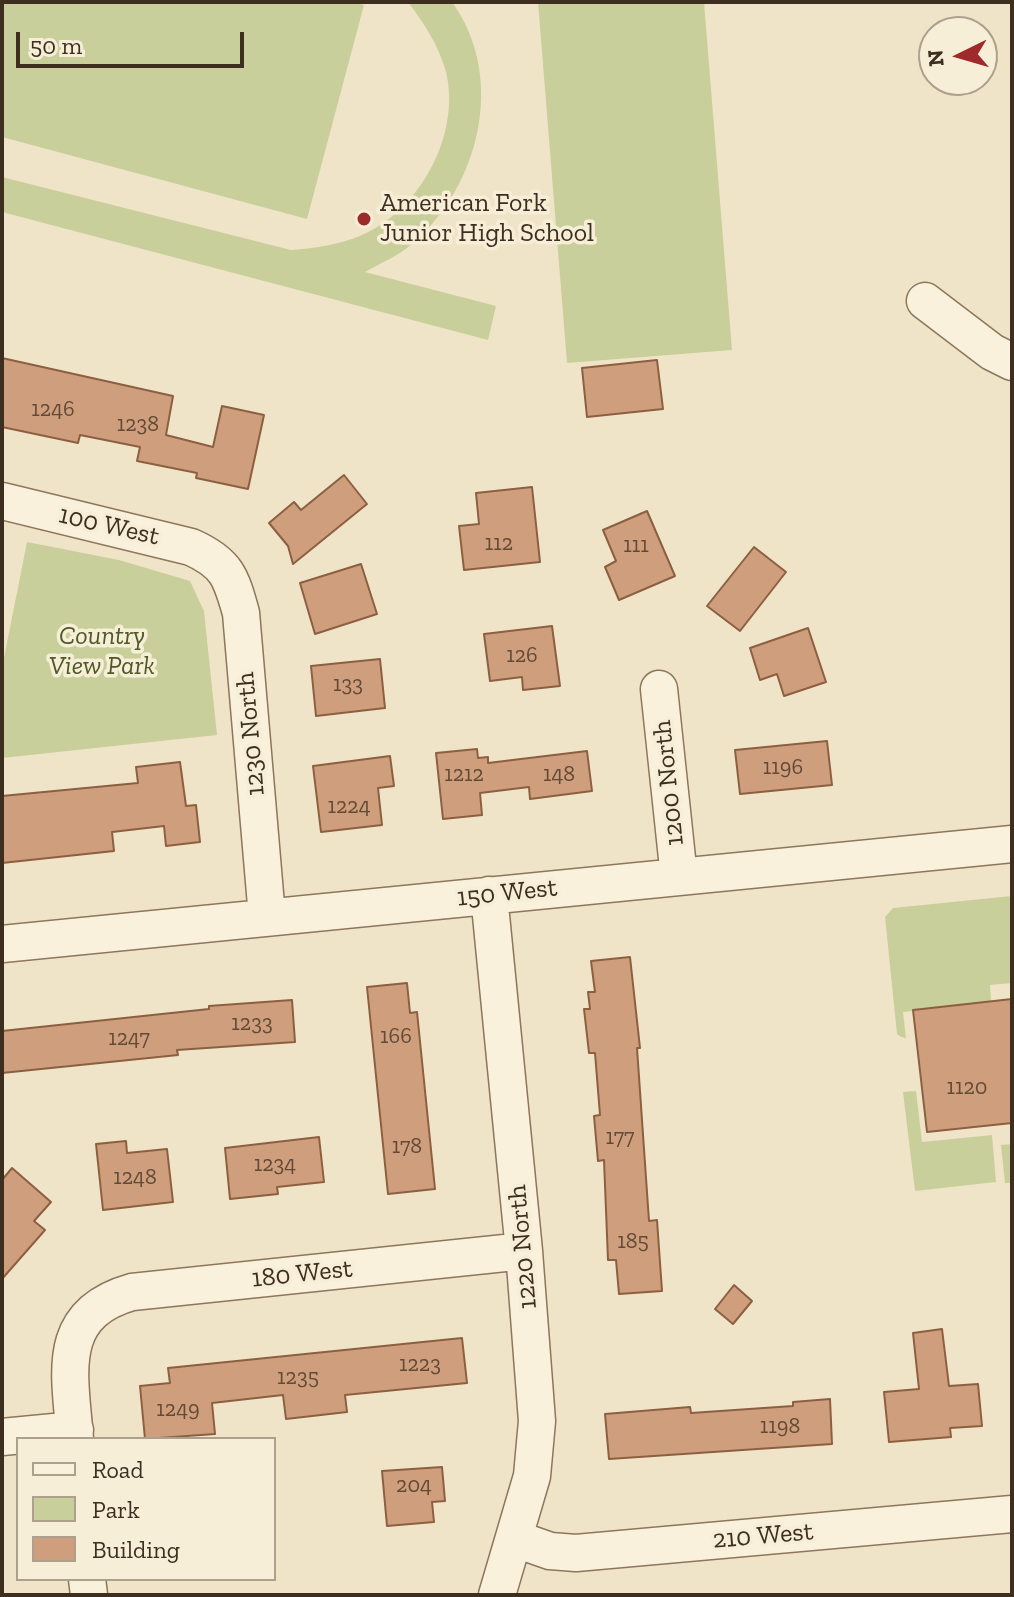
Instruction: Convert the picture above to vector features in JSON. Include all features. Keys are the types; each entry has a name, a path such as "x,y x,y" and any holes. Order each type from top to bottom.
{"street":[{"path":"925,301 992,352 1012,362"},
{"name":"100 West","path":"2,501 170,540 215,558"},
{"name":"1230 North","path":"215,558 231,579 241,613 267,917"},
{"name":"1200 North","path":"659,689 679,877"},
{"name":"150 West","path":"2,944 1012,844"},
{"name":"1220 North","path":"489,895 524,1251 537,1421 532,1476 516,1539 497,1595"},
{"name":"180 West","path":"75,1434 69,1372 73,1340 87,1314 106,1299 132,1292 524,1251"},
{"path":"2,1437 75,1434"},
{"name":"210 West","path":"516,1539 550,1551 576,1553 1012,1514"}],"green space":[{"path":"2,2 353,2 364,5 307,219 2,137"},
{"path":"408,2 452,2 469,32 478,64 481,97 478,130 469,162 454,193 435,220 407,248 365,272 496,306 488,340 2,212 2,177 291,250 327,246 362,235 402,208 418,189 441,144 447,120 449,96 443,62"},
{"path":"538,2 704,2 732,350 567,363"},
{"name":"Country View Park","path":"27,542 119,560 190,581 204,611 217,735 2,758 2,668"},
{"path":"1012,896 1012,983 990,985 991,1002 903,1012 906,1038 897,1034 885,917 893,908"},
{"path":"916,1091 922,1142 992,1135 996,1182 915,1191 903,1092"},
{"path":"1012,1144 1012,1183 1005,1183 1001,1145"}],"building":[{"path":"2,358 173,396 166,435 213,447 222,406 264,415 248,489 196,478 197,473 137,461 140,447 80,435 78,443 2,427"},
{"path":"657,360 663,409 587,417 582,368"},
{"path":"344,475 367,504 293,564 288,546 269,523 294,502 301,510"},
{"path":"532,487 540,562 464,570 459,526 479,524 476,493"},
{"path":"647,511 675,576 619,600 605,567 616,561 603,530"},
{"path":"754,547 786,572 740,631 707,606"},
{"path":"361,564 377,614 315,634 300,583"},
{"path":"552,626 560,686 523,690 522,677 490,681 484,634"},
{"path":"808,628 826,682 784,696 777,674 760,680 750,648"},
{"path":"380,659 385,708 316,716 311,666"},
{"path":"827,741 832,785 740,794 735,750"},
{"path":"477,749 478,758 488,757 488,763 587,751 592,791 530,799 529,787 480,793 482,815 443,819 436,753"},
{"path":"390,756 394,786 378,788 382,825 321,832 313,766"},
{"path":"180,762 186,806 196,805 200,842 166,846 164,826 112,832 114,851 2,863 2,796 138,783 136,767"},
{"path":"630,957 640,1048 637,1048 649,1221 657,1220 662,1291 619,1294 616,1260 608,1260 604,1160 598,1161 594,1116 600,1115 595,1053 589,1053 584,1009 590,1009 588,992 595,992 591,961"},
{"path":"407,983 410,1013 417,1012 435,1189 388,1194 367,987"},
{"path":"1012,999 1012,1123 927,1132 913,1010"},
{"path":"292,1000 295,1042 177,1050 178,1055 2,1073 2,1031 209,1009 209,1006"},
{"path":"319,1137 324,1182 277,1187 278,1194 230,1199 225,1148"},
{"path":"126,1141 127,1153 167,1149 173,1202 103,1210 96,1144"},
{"path":"12,1168 51,1202 34,1221 45,1230 2,1279 2,1180"},
{"path":"734,1285 752,1301 733,1324 715,1309"},
{"path":"942,1329 949,1386 978,1384 982,1426 950,1428 951,1437 889,1442 884,1392 919,1389 913,1333"},
{"path":"462,1338 467,1383 345,1395 347,1412 286,1419 283,1395 212,1403 215,1434 145,1437 140,1386 170,1383 168,1368"},
{"path":"830,1399 832,1444 609,1459 605,1414 690,1407 691,1413 793,1406 793,1402"},
{"path":"442,1467 445,1501 432,1502 434,1522 387,1526 382,1471"}],"place":[{"name":"American Fork Junior High School","path":"364,219"}]}
